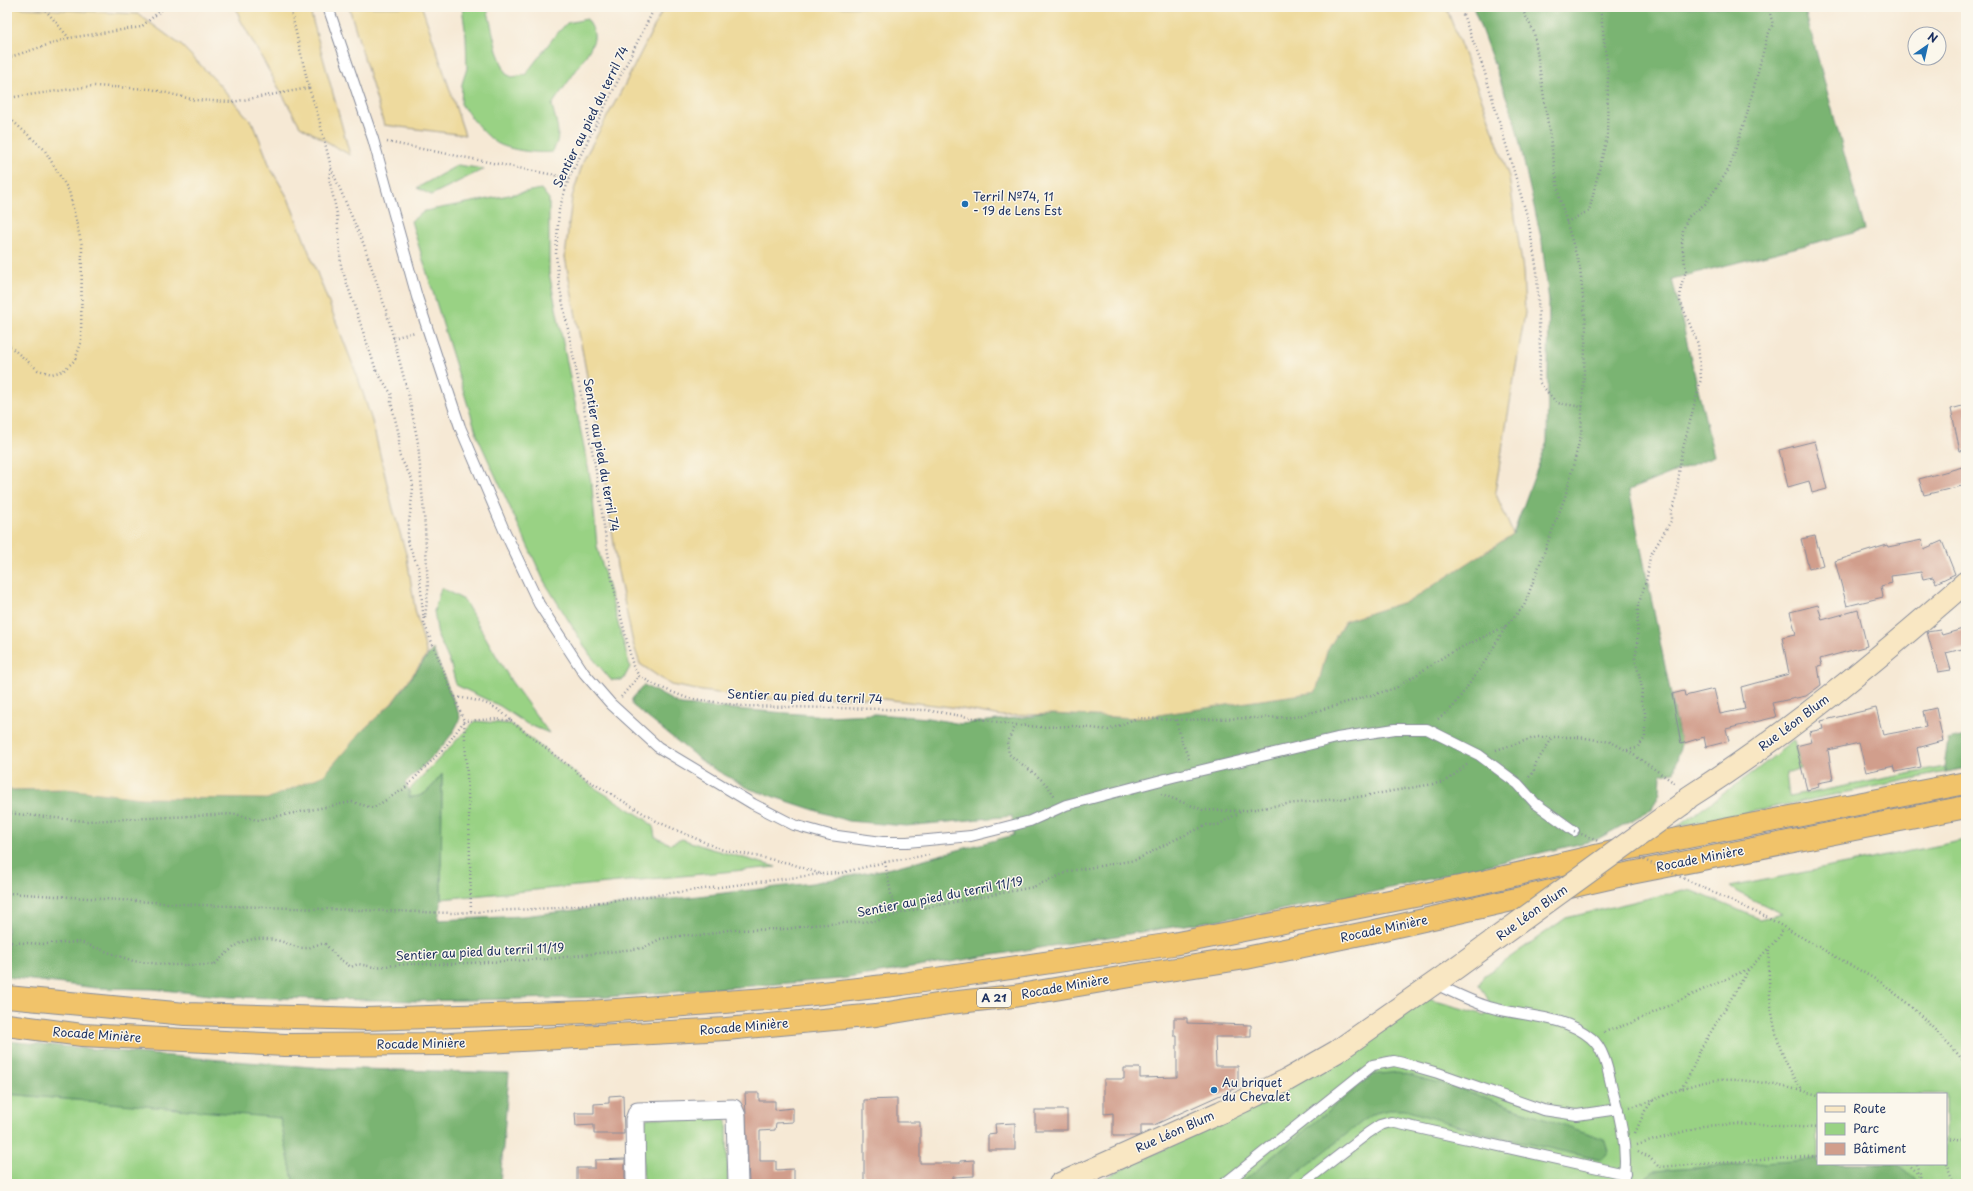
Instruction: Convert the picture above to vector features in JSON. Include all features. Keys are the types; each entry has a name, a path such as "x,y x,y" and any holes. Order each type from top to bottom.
{"highway":[{"name":"Rocade Minière","path":"7,997 185,1014 366,1019 589,1012 778,998 902,984 1173,944 1470,885 1626,849 1966,783"},
{"name":"Rocade Minière","path":"7,1025 82,1035 285,1045 433,1044 511,1042 726,1029 876,1015 949,1003 1014,996 1246,958 1383,930 1632,873 1966,807"}],"street":[{"name":"Rue Léon Blum","path":"1060,1184 1221,1112 1287,1080 1336,1052 1685,800 1762,747 1886,652 1966,582"},
{"path":"636,1184 635,1120 638,1112 733,1109 736,1116 738,1184"}],"lane":[{"path":"328,7 373,139 427,329 460,427 504,530 539,604 584,673 611,704 658,747 753,804 794,825 830,835 882,842 907,842 971,836 1030,821 1061,807 1146,784 1337,738 1395,729 1427,729 1479,755 1518,784 1535,803 1574,831"},
{"path":"1302,1184 1368,1133 1380,1125 1391,1122 1624,1179 1618,1109 1601,1051 1590,1037 1570,1025 1527,1014 1490,1007 1439,979"},
{"path":"1224,1184 1373,1065 1383,1062 1394,1061 1438,1073 1543,1110 1577,1115 1618,1109"}],"path":[{"path":"43,7 69,38"},
{"path":"7,58 69,38 141,27 165,7"},
{"path":"290,7 309,88 318,114 331,167 364,245 386,310 403,370 418,443 428,590 424,623"},
{"name":"Sentier au pied du terril 74","path":"655,7 570,178 559,210 556,254 559,284 574,352 595,465 612,580 633,666 639,676 657,686 687,698 743,706 926,710 1016,725 1040,727 1074,726 1108,730 1137,718 1176,720 1296,717 1396,688 1448,654 1506,626"},
{"path":"1460,7 1484,70 1528,219 1537,270 1539,382 1557,403 1583,407"},
{"path":"1427,729 1452,707 1488,657 1506,626 1524,606 1565,497 1581,435 1586,327 1580,268 1559,196 1534,32 1521,7"},
{"path":"1566,222 1589,211 1607,136 1608,72 1600,7"},
{"path":"1627,750 1637,748 1645,738 1646,711 1641,703 1642,688 1635,658 1637,648 1638,606 1647,578 1650,556 1671,521 1671,512 1676,499 1682,456 1701,379 1698,344 1680,301 1681,286 1686,272 1682,244 1683,230 1688,217 1705,204 1718,187 1729,169 1735,155 1767,37 1773,24 1768,7"},
{"path":"7,98 93,86 151,89 195,100 232,102 309,88"},
{"path":"7,116 44,149 69,191 82,246 80,343 75,360 63,371 52,374 38,370 7,344"},
{"path":"373,139 570,178"},
{"path":"331,167 329,178 337,214 341,266 376,370 392,395 391,402 399,435 399,455 412,478 414,488 407,540 419,569 424,623 464,721 469,813 471,912"},
{"path":"393,338 427,329"},
{"path":"625,692 639,676"},
{"path":"455,697 480,700 496,706 511,721 586,779 658,822 720,849 789,863 822,874"},
{"path":"464,721 496,719 511,721"},
{"path":"1176,720 1182,742 1189,756 1191,773"},
{"path":"7,813 85,821 235,814 256,820 352,802 373,808 404,789 446,746 464,721"},
{"path":"1016,725 1006,742 1009,754 1051,789 1061,807"},
{"path":"1146,784 1166,797 1203,810 1242,812 1287,804 1358,796 1445,782 1479,755 1519,744 1537,737 1578,737 1610,742 1627,750 1681,788 1685,800"},
{"path":"1522,790 1526,780 1533,773 1536,763 1553,737"},
{"name":"Sentier au pied du terril 11/19","path":"7,942 45,944 80,942 133,961 170,965 214,965 235,945 252,939 279,941 305,949 317,944 325,944 338,958 351,967 358,964 374,967 410,964 449,964 547,959 643,948 660,939 686,935 700,936 726,930 787,929 812,925 841,925 876,921 908,911 1033,887 1070,871 1136,860 1207,825 1218,825 1242,812"},
{"path":"1574,831 1602,843"},
{"path":"7,893 200,905 471,912 555,908 822,874 841,873 885,862 925,856"},
{"path":"1638,857 1766,917 1882,983 1907,1002 1951,1046 1966,1064"},
{"path":"885,862 896,915"},
{"path":"1680,1089 1691,1072 1700,1050 1749,969 1780,936 1783,928"},
{"path":"1769,949 1768,965 1775,1027 1781,1050 1789,1069 1802,1091"},
{"path":"1590,1037 1631,1023 1749,969"},
{"path":"1618,1109 1653,1100 1680,1089 1717,1080 1746,1082 1817,1094"},
{"path":"1631,1139 1638,1129 1645,1111 1653,1100"},
{"path":"1636,1145 1703,1126 1738,1124 1817,1128"},
{"path":"1947,1138 1966,1140"},
{"path":"1635,1150 1649,1157 1659,1166 1817,1156"},
{"path":"1908,1165 1916,1172 1923,1183"},
{"path":"1916,1165 1923,1183"},
{"path":"1945,1165 1952,1184"}],"green space":[{"path":"462,7 487,7 497,51 506,74 512,77 525,75 554,37 567,23 587,19 594,33 592,45 552,105 558,135 552,152 522,151 499,144 480,128 461,104 462,84 467,68 466,36"},
{"path":"1473,7 1804,7 1865,230 1672,279 1714,456 1629,490 1681,744 1674,772 1661,774 1660,792 1652,809 1596,840 1369,893 1275,911 841,979 607,997 418,1001 230,997 153,989 96,988 7,977 7,790 66,789 362,731 392,703 433,649 460,717 457,726 444,744 405,783 409,790 409,797 420,796 432,787 442,774 441,899 438,920 523,916 812,883 891,868 1014,835 1012,816 906,826 848,821 750,789 707,765 632,705 632,699 644,685 681,705 826,716 875,714 928,718 961,724 1052,714 1137,718 1316,692 1327,651 1345,621 1411,600 1513,534 1547,442 1549,302 1542,242 1514,118"},
{"path":"458,165 484,169 431,195 417,188"},
{"path":"541,189 549,199 549,273 592,487 597,546 630,667 623,680 611,680 590,655 544,581 478,438 411,221 425,211"},
{"path":"441,588 464,600 511,681 549,733 527,724 500,706 456,685 451,665 438,636 434,611"},
{"path":"475,721 511,724 592,786 645,819 653,826 655,837 670,844 682,839 708,848 776,867 441,899 442,775 420,796 409,797 409,790"},
{"path":"1966,736 1966,768 1946,772 1944,767 1948,740"},
{"path":"1794,740 1801,768 1786,773 1789,797 1944,767 1946,772 1677,827 1755,771"},
{"path":"1966,840 1966,1184 1092,1184 1246,1109 1425,998 1485,1015 1489,1003 1485,993 1479,985 1484,975 1566,918 1683,890 1693,891 1760,919 1782,914 1737,892 1730,887"},
{"path":"7,1041 324,1068 509,1073 500,1184 294,1184 280,1118 7,1094"},
{"path":"1398,1072 1455,1087 1604,1139 1608,1151 1601,1160 1486,1134 1405,1110 1388,1110 1372,1114 1284,1184 1240,1184 1372,1075"},
{"path":"7,1094 280,1117 294,1184 7,1184"},
{"path":"720,1116 727,1120 728,1184 643,1184 642,1123 648,1118"},
{"path":"1817,1159 1817,1165 1897,1165 1908,1172 1918,1184 1641,1184 1640,1181 1653,1171"}],"sand":[{"path":"7,7 138,14 182,46 217,82 254,125 271,169 288,198 358,378 372,421 393,509 407,557 415,609 427,655 392,703 362,731 324,775 267,799 142,798 66,789 7,790"},
{"path":"236,7 309,7 350,155 300,126 240,19"},
{"path":"349,7 422,7 465,135 384,125"},
{"path":"664,7 1446,7 1487,113 1509,177 1523,270 1525,313 1495,492 1513,534 1411,600 1345,621 1327,651 1316,692 1137,718 1052,714 1002,716 951,707 875,698 766,699 702,691 671,685 640,664 633,643 617,567 603,463 565,257 572,197 584,159 625,84"}],"building":[{"path":"1966,405 1966,450 1960,451 1951,409"},
{"path":"1815,441 1827,489 1812,493 1809,481 1788,487 1779,450"},
{"path":"1966,466 1966,485 1924,495 1919,479"},
{"path":"1815,536 1823,565 1809,569 1801,539"},
{"path":"1922,540 1924,549 1942,541 1955,574 1936,583 1933,577 1923,579 1921,572 1891,576 1892,583 1881,586 1883,597 1847,606 1835,561 1887,545 1888,547"},
{"path":"1818,605 1822,620 1858,610 1867,646 1820,659 1822,665 1818,666 1821,685 1806,696 1772,703 1776,717 1726,729 1729,741 1706,747 1704,737 1681,744 1672,694 1684,691 1685,696 1714,689 1720,714 1745,709 1741,687 1789,674 1782,637 1796,634 1790,612"},
{"path":"1966,628 1966,648 1946,653 1951,670 1938,672 1927,632 1940,630 1942,635"},
{"path":"1876,708 1883,735 1926,727 1923,711 1936,708 1943,741 1917,748 1921,767 1896,772 1894,766 1866,772 1859,743 1828,750 1833,780 1818,783 1819,787 1807,790 1796,746 1812,742 1809,732 1823,729 1821,721"},
{"path":"1174,1018 1187,1018 1187,1023 1251,1025 1251,1037 1215,1037 1216,1066 1238,1066 1238,1087 1154,1125 1141,1125 1141,1134 1138,1136 1113,1136 1113,1113 1104,1114 1104,1079 1124,1079 1124,1068 1140,1068 1140,1078 1177,1077 1177,1036 1174,1036"},
{"path":"745,1093 759,1093 759,1101 775,1101 775,1110 793,1108 793,1122 776,1123 775,1130 760,1131 760,1161 776,1161 776,1170 794,1169 794,1184 749,1184"},
{"path":"623,1095 624,1134 594,1134 594,1125 576,1126 575,1113 594,1113 594,1104 609,1103 609,1096"},
{"path":"897,1099 897,1122 920,1122 920,1163 960,1163 960,1161 974,1160 974,1176 953,1177 953,1184 864,1184 864,1100"},
{"path":"1035,1110 1067,1110 1067,1130 1035,1130"},
{"path":"1015,1123 1015,1150 988,1150 988,1134 996,1133 995,1124"},
{"path":"625,1159 625,1184 577,1182 577,1168 595,1168 595,1160"}],"place":[{"name":"Terril №74, 11 - 19 de Lens Est","path":"965,204"},
{"name":"Au briquet du Chevalet","path":"1214,1090"}]}
